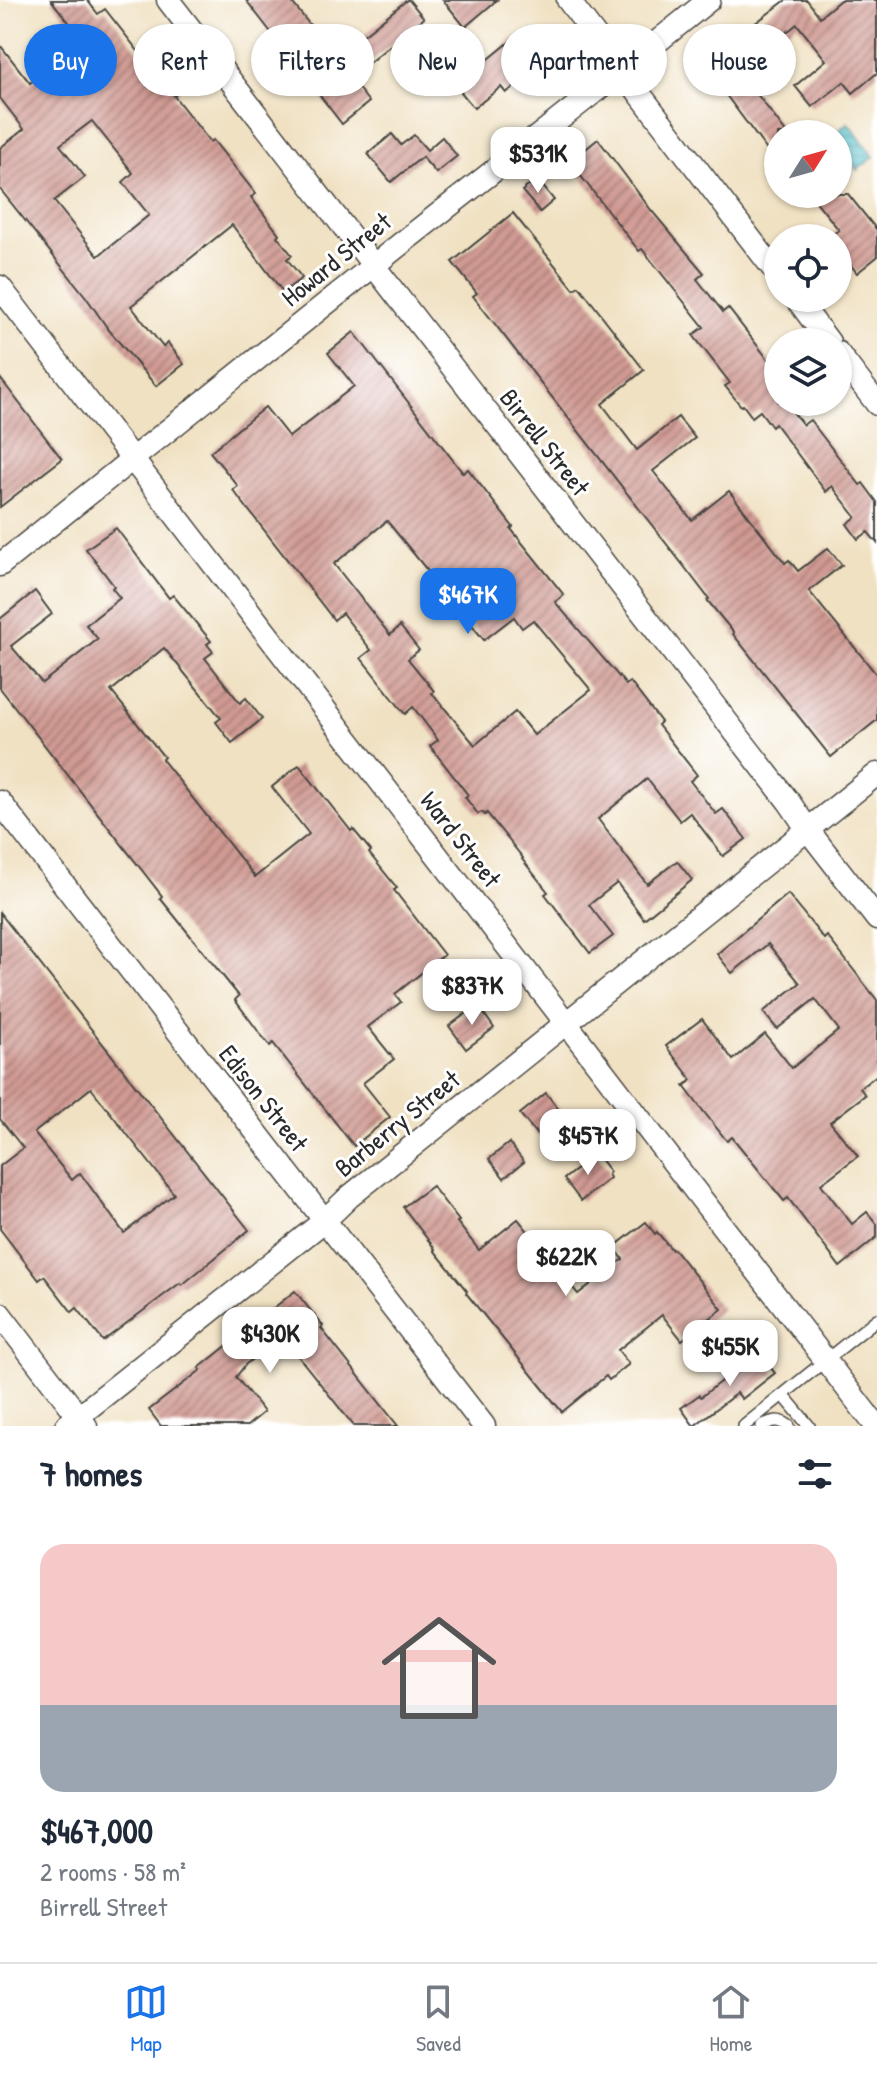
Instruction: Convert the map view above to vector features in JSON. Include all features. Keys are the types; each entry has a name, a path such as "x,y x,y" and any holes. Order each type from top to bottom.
{"street":[{"name":"Birrell Street","path":"168,0 877,919"},
{"path":"568,0 586,24"},
{"name":"Howard Street","path":"667,34 709,0"},
{"name":"Howard Street","path":"0,565 589,96"},
{"path":"640,96 764,257"},
{"name":"Ward Street","path":"0,287 876,1426"},
{"path":"852,371 877,404"},
{"name":"Barberry Street","path":"77,1423 324,1221 349,1197 877,774"},
{"name":"Edison Street","path":"0,802 484,1426"},
{"path":"0,1314 77,1423"}],"lane":[{"path":"744,1426 877,1319"},
{"path":"784,1396 809,1426"},
{"path":"762,1426 774,1420 789,1426"}],"water":[{"path":"852,128 874,157 857,170 852,163"}],"building":[{"path":"51,0 87,0 98,14 105,9 117,24 70,24"},
{"path":"246,0 290,0 309,24 265,24"},
{"path":"409,0 424,18 417,24 390,24 390,46 374,59 374,26"},
{"path":"443,0 497,0 469,24 463,24"},
{"path":"786,0 807,0 820,17 840,0 877,0 877,73 853,93 844,82 812,107 796,85 826,60 797,24 754,24"},
{"path":"117,24 133,45 133,96 174,96 256,194 251,197 279,234 277,236 292,255 287,259 302,278 283,292 232,225 131,306 163,347 168,343 184,364 156,386 0,189 0,148 24,129 0,98 0,45 24,75 24,96 117,96","holes":["92,121 133,173 123,182 149,215 98,256 54,201 85,177 60,145"]},
{"path":"501,49 501,87 474,108 464,96 485,96 485,62"},
{"path":"320,96 364,96 369,102 342,124"},
{"path":"727,96 758,96 776,120 764,120 764,146"},
{"path":"392,134 401,145 414,135 427,150 442,137 457,156 436,173 422,157 391,182 368,154"},
{"path":"598,139 651,210 704,273 697,279 723,312 728,308 764,354 764,416 796,416 803,425 810,420 860,485 863,483 877,502 877,543 868,532 858,539 847,524 856,517 832,486 826,492 775,424 772,427 760,411 752,417 741,406 725,386 730,383 693,335 704,327 642,249 639,251 570,162"},
{"path":"537,179 554,200 540,212 522,191"},
{"path":"852,199 877,230 877,257 857,273 852,267 852,224 834,224 821,208 852,208"},
{"path":"513,213 574,289 579,286 644,370 602,404 637,450 678,417 695,438 653,471 692,520 729,491 785,563 789,560 798,571 828,548 842,565 809,591 877,675 877,720 831,757 473,296 477,293 452,262"},
{"path":"354,332 463,473 468,469 564,595 555,602 626,685 630,682 661,722 658,725 697,775 690,781 716,814 723,809 746,839 723,856 690,813 680,821 647,779 598,819 647,884 677,861 692,880 644,919 617,883 589,905 613,936 590,953 487,813 478,814 465,797 468,795 430,746 438,740 413,707 405,714 361,658 371,650 342,613 334,620 233,490 238,486 210,452 265,407 289,437 354,386 328,353","holes":["387,521 484,640 514,617 522,628 533,620 591,690 534,735 515,712 475,745 408,659 419,650 400,626 390,635 334,564"]},
{"path":"0,378 62,459 0,507"},
{"path":"116,528 169,598 173,595 211,641 207,644 213,652 205,658 240,703 246,698 262,719 232,743 216,722 221,718 164,648 111,691 164,757 162,759 255,877 309,834 272,787 299,765 351,831 353,829 371,851 369,853 397,888 394,890 444,955 395,994 401,1002 368,1027 394,1059 363,1083 390,1117 354,1146 273,1043 270,1046 261,1035 235,1000 239,996 0,688 0,619 35,591 52,614 11,646 42,683 98,639 86,625 120,598 86,549"},
{"path":"788,894 824,939 827,936 877,1000 877,1075 860,1088 865,1095 830,1122 858,1156 821,1184 852,1224 867,1212 877,1224 877,1237 840,1267 788,1198 784,1201 732,1137 727,1141 696,1102 684,1086 692,1080 666,1046 702,1019 733,1060 765,1034 792,1068 839,1030 815,999 777,1029 763,1012 800,983 768,944 732,973 717,954"},
{"path":"0,913 249,1230 182,1285 180,1283 103,1341 77,1308 72,1312 44,1276 39,1280 0,1229 0,1166 23,1148 0,1119","holes":["91,1088 174,1194 124,1233 80,1173 72,1180 34,1133"]},
{"path":"478,1005 494,1028 466,1049 449,1026"},
{"path":"546,1093 563,1115 538,1136 520,1114"},
{"path":"509,1143 524,1162 504,1178 489,1159"},
{"path":"596,1154 610,1172 610,1178 581,1201 564,1179"},
{"path":"432,1186 479,1250 518,1219 578,1294 623,1259 614,1247 646,1222 674,1249 722,1309 682,1340 662,1315 618,1350 629,1364 609,1380 606,1376 562,1412 466,1293 403,1207"},
{"path":"295,1291 398,1426 354,1426 282,1336 246,1364 236,1377 264,1412 247,1426 161,1426 149,1410"},
{"path":"758,1352 775,1373 742,1399 737,1393 694,1426 681,1408 699,1395 701,1397"}]}
